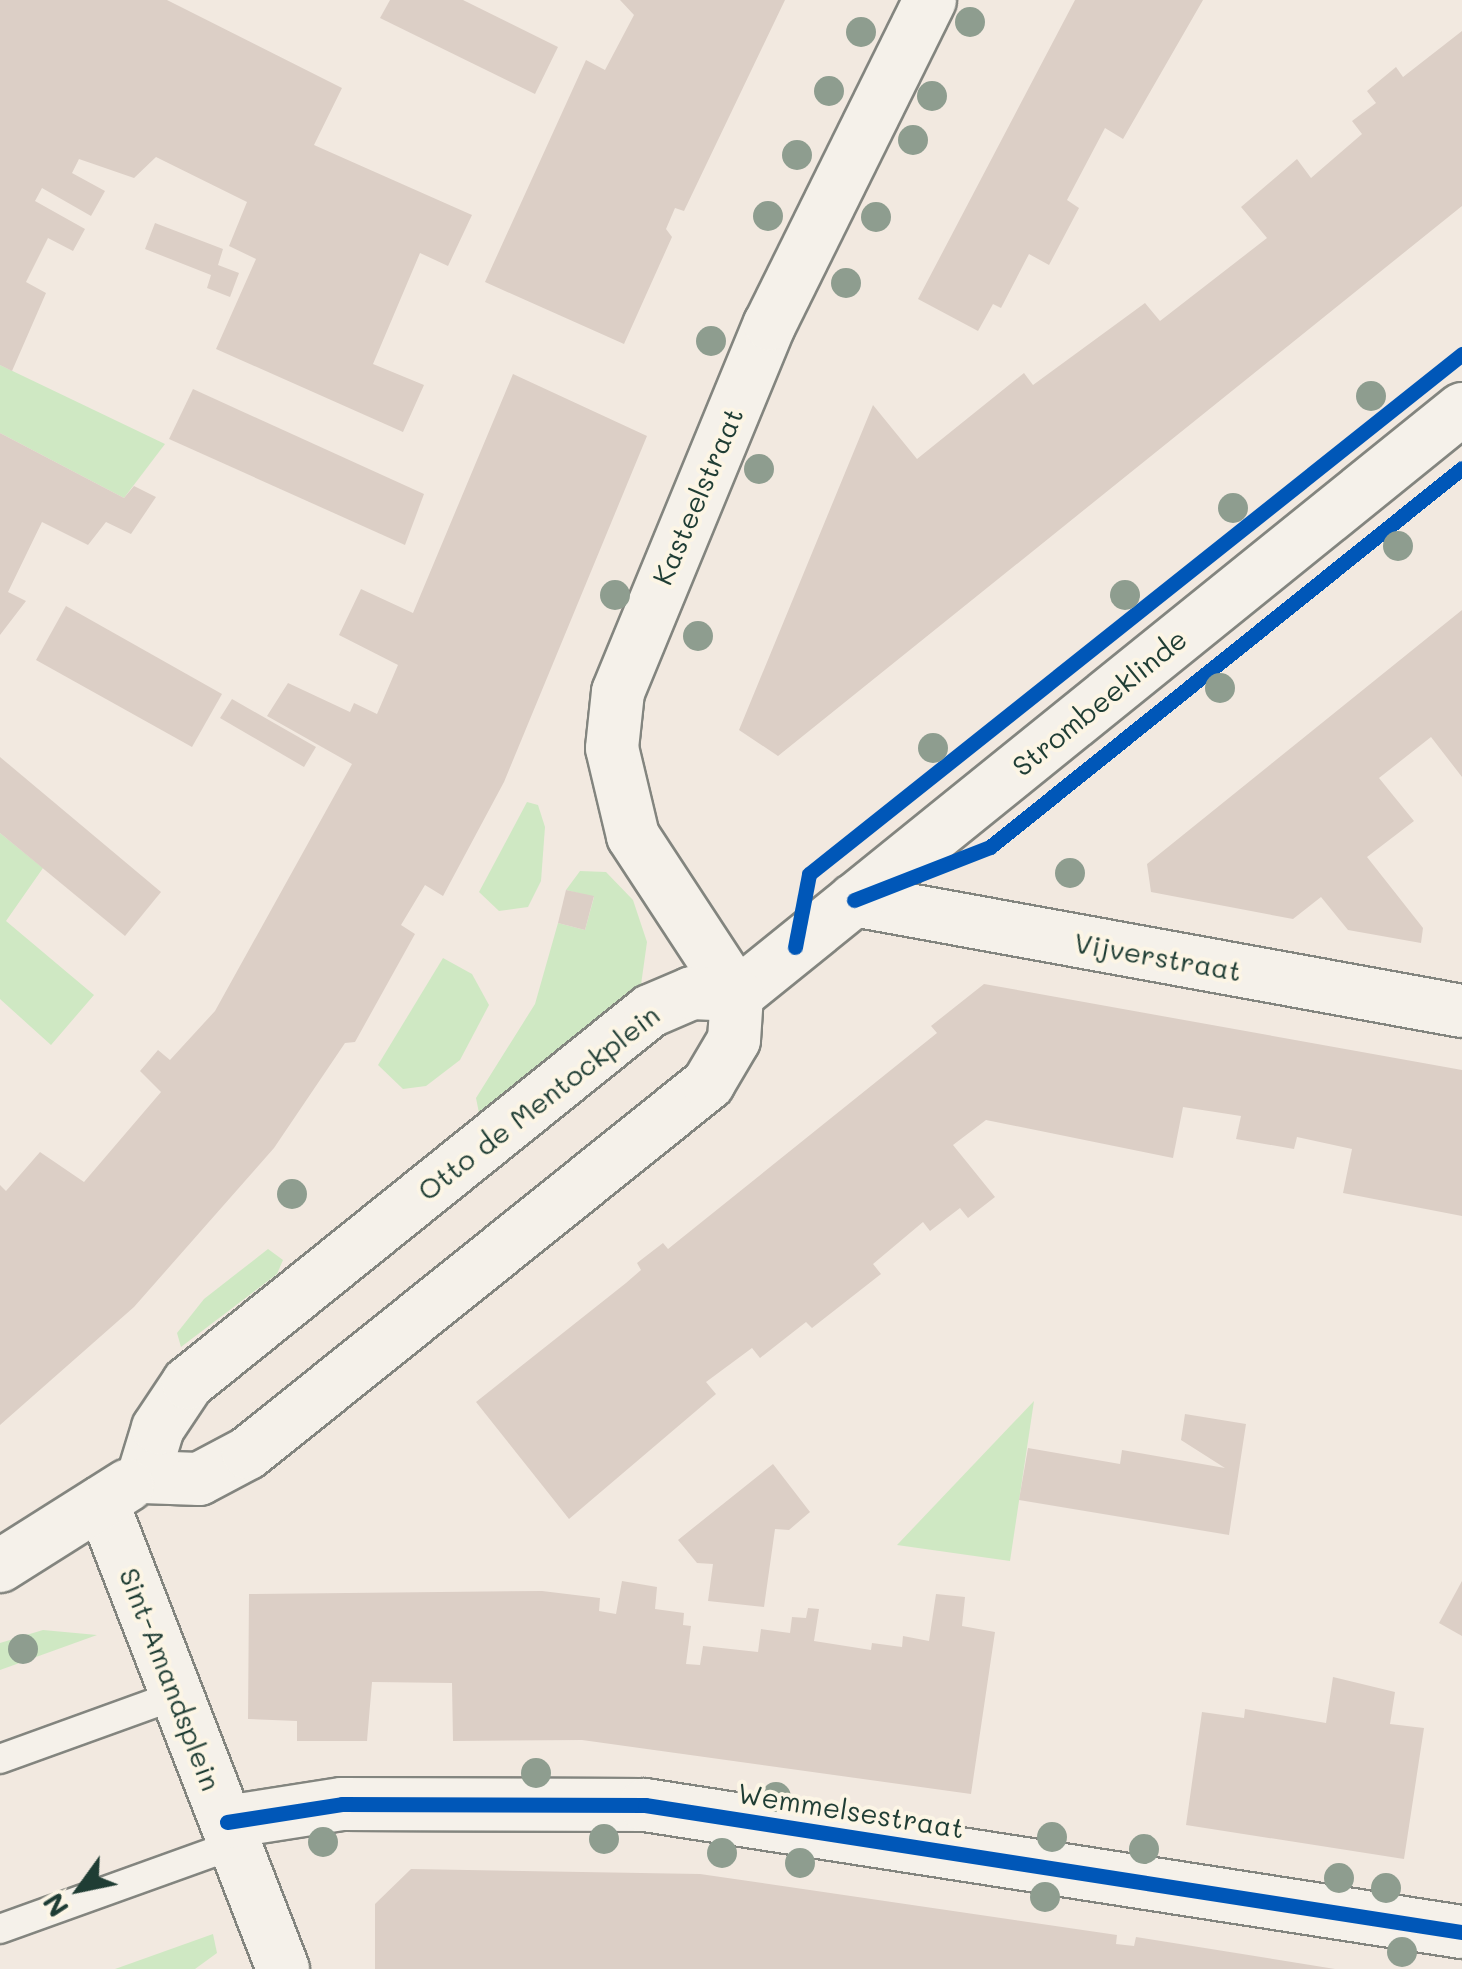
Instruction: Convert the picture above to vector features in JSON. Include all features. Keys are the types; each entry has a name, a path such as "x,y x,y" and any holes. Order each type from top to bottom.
{"street":[{"name":"Kasteelstraat","path":"736,996 633,836 612,748 618,692 770,324 930,0"},
{"name":"Strombeeklinde","path":"736,996 1462,409"},
{"name":"Vijverstraat","path":"854,900 1462,1010"},
{"name":"Otto de Mentockplein","path":"122,1489 188,1383 650,1011 692,992 736,996"},
{"path":"0,1566 122,1489 199,1479 248,1453 708,1084 734,1040 736,996"},
{"name":"Sint-Amandsplein","path":"122,1489 174,1696 283,1969"},
{"name":"Wemmelsestraat","path":"231,1833 342,1804 645,1805 1462,1932"}],"lane":[{"path":"0,1759 174,1696"},
{"path":"0,1929 231,1833"}],"green space":[{"path":"0,365 165,444 124,498 0,433"},
{"path":"527,802 538,805 545,827 541,881 528,907 499,911 479,892"},
{"path":"0,833 43,868 6,921 94,995 51,1045 0,999"},
{"path":"580,871 606,872 633,900 647,942 640,992 493,1115 479,1113 476,1098 535,1004 558,923 585,930 594,897 566,890"},
{"path":"443,958 472,974 489,1005 460,1060 426,1086 403,1089 378,1065"},
{"path":"268,1249 283,1260 277,1274 181,1347 177,1333 204,1299"},
{"path":"1034,1401 1010,1561 897,1545"},
{"path":"43,1630 97,1635 0,1670 0,1643"},
{"path":"213,1934 217,1953 195,1969 115,1969"}],"building":[{"path":"0,0 167,0 342,88 314,145 472,215 448,266 420,253 373,364 424,385 403,432 216,349 256,259 229,246 247,202 156,157 134,178 79,159 72,173 105,191 91,216 42,188 35,201 85,229 73,251 48,238 26,282 46,293 12,371 0,365"},
{"path":"390,0 463,0 558,47 535,94 380,18"},
{"path":"620,0 785,0 684,211 675,208 666,229 672,237 624,344 485,282 586,60 605,70 634,15"},
{"path":"1075,0 1203,0 1123,139 1105,128 1067,200 1079,208 1049,265 1029,254 1001,308 993,304 978,331 918,299"},
{"path":"1462,31 1462,206 778,756 739,730 873,405 917,459 1024,373 1033,385 1145,303 1160,321 1267,238 1241,207 1297,159 1311,178 1362,134 1352,121 1376,103 1367,91 1396,67 1403,77"},
{"path":"155,223 223,249 218,265 239,273 230,297 207,288 211,275 145,249"},
{"path":"513,374 647,436 504,782 443,896 425,885 401,925 415,934 355,1042 345,1043 274,1148 134,1307 0,1425 0,1185 6,1191 40,1152 84,1182 161,1092 140,1071 158,1050 170,1060 215,1011 352,764 267,716 288,683 350,712 354,703 377,714 398,665 339,635 361,589 413,613"},
{"path":"193,389 424,494 405,545 169,439"},
{"path":"0,433 124,498 134,486 156,497 131,534 106,522 88,545 42,522 8,592 26,601 0,635"},
{"path":"66,606 222,694 192,747 36,660"},
{"path":"1462,610 1462,777 1431,737 1379,778 1414,821 1367,857 1423,928 1421,943 1348,930 1321,897 1293,919 1151,892 1147,864"},
{"path":"232,699 316,747 304,767 220,718"},
{"path":"0,757 161,892 125,936 0,833"},
{"path":"566,890 594,896 585,930 558,923"},
{"path":"984,984 1462,1070 1462,1216 1343,1193 1352,1149 1297,1137 1294,1149 1236,1139 1241,1116 1183,1107 1173,1158 986,1120 953,1145 995,1197 968,1218 960,1208 930,1231 923,1222 873,1264 881,1274 812,1328 806,1322 760,1358 752,1348 706,1382 716,1394 569,1519 476,1402 626,1283 641,1270 637,1263 663,1243 668,1249 937,1033 931,1026"},
{"path":"1185,1414 1246,1424 1229,1535 1019,1500 1028,1448 1120,1464 1122,1450 1225,1468 1181,1440"},
{"path":"773,1464 810,1512 789,1530 775,1529 764,1607 708,1601 713,1564 697,1563 678,1540"},
{"path":"622,1581 657,1587 655,1609 684,1613 683,1625 691,1626 686,1664 700,1665 703,1646 758,1652 761,1629 790,1633 792,1617 806,1618 808,1608 819,1609 814,1641 871,1650 872,1643 902,1647 903,1636 929,1641 936,1594 965,1597 962,1626 995,1632 971,1794 582,1740 453,1741 452,1683 372,1682 367,1741 297,1741 297,1721 248,1719 249,1594 542,1591 600,1598 599,1611 616,1614"},
{"path":"1462,1581 1462,1636 1439,1623"},
{"path":"1333,1677 1395,1692 1390,1724 1424,1728 1404,1859 1186,1825 1202,1712 1244,1718 1245,1709 1326,1723"},
{"path":"411,1869 700,1874 1117,1935 1116,1944 1134,1946 1136,1937 1335,1969 375,1969 375,1904"}],"cycle path":[{"path":"795,947 809,874 1462,354"},
{"path":"854,900 990,847 1462,468"},
{"path":"227,1822 342,1804 645,1805 1462,1932"}]}
